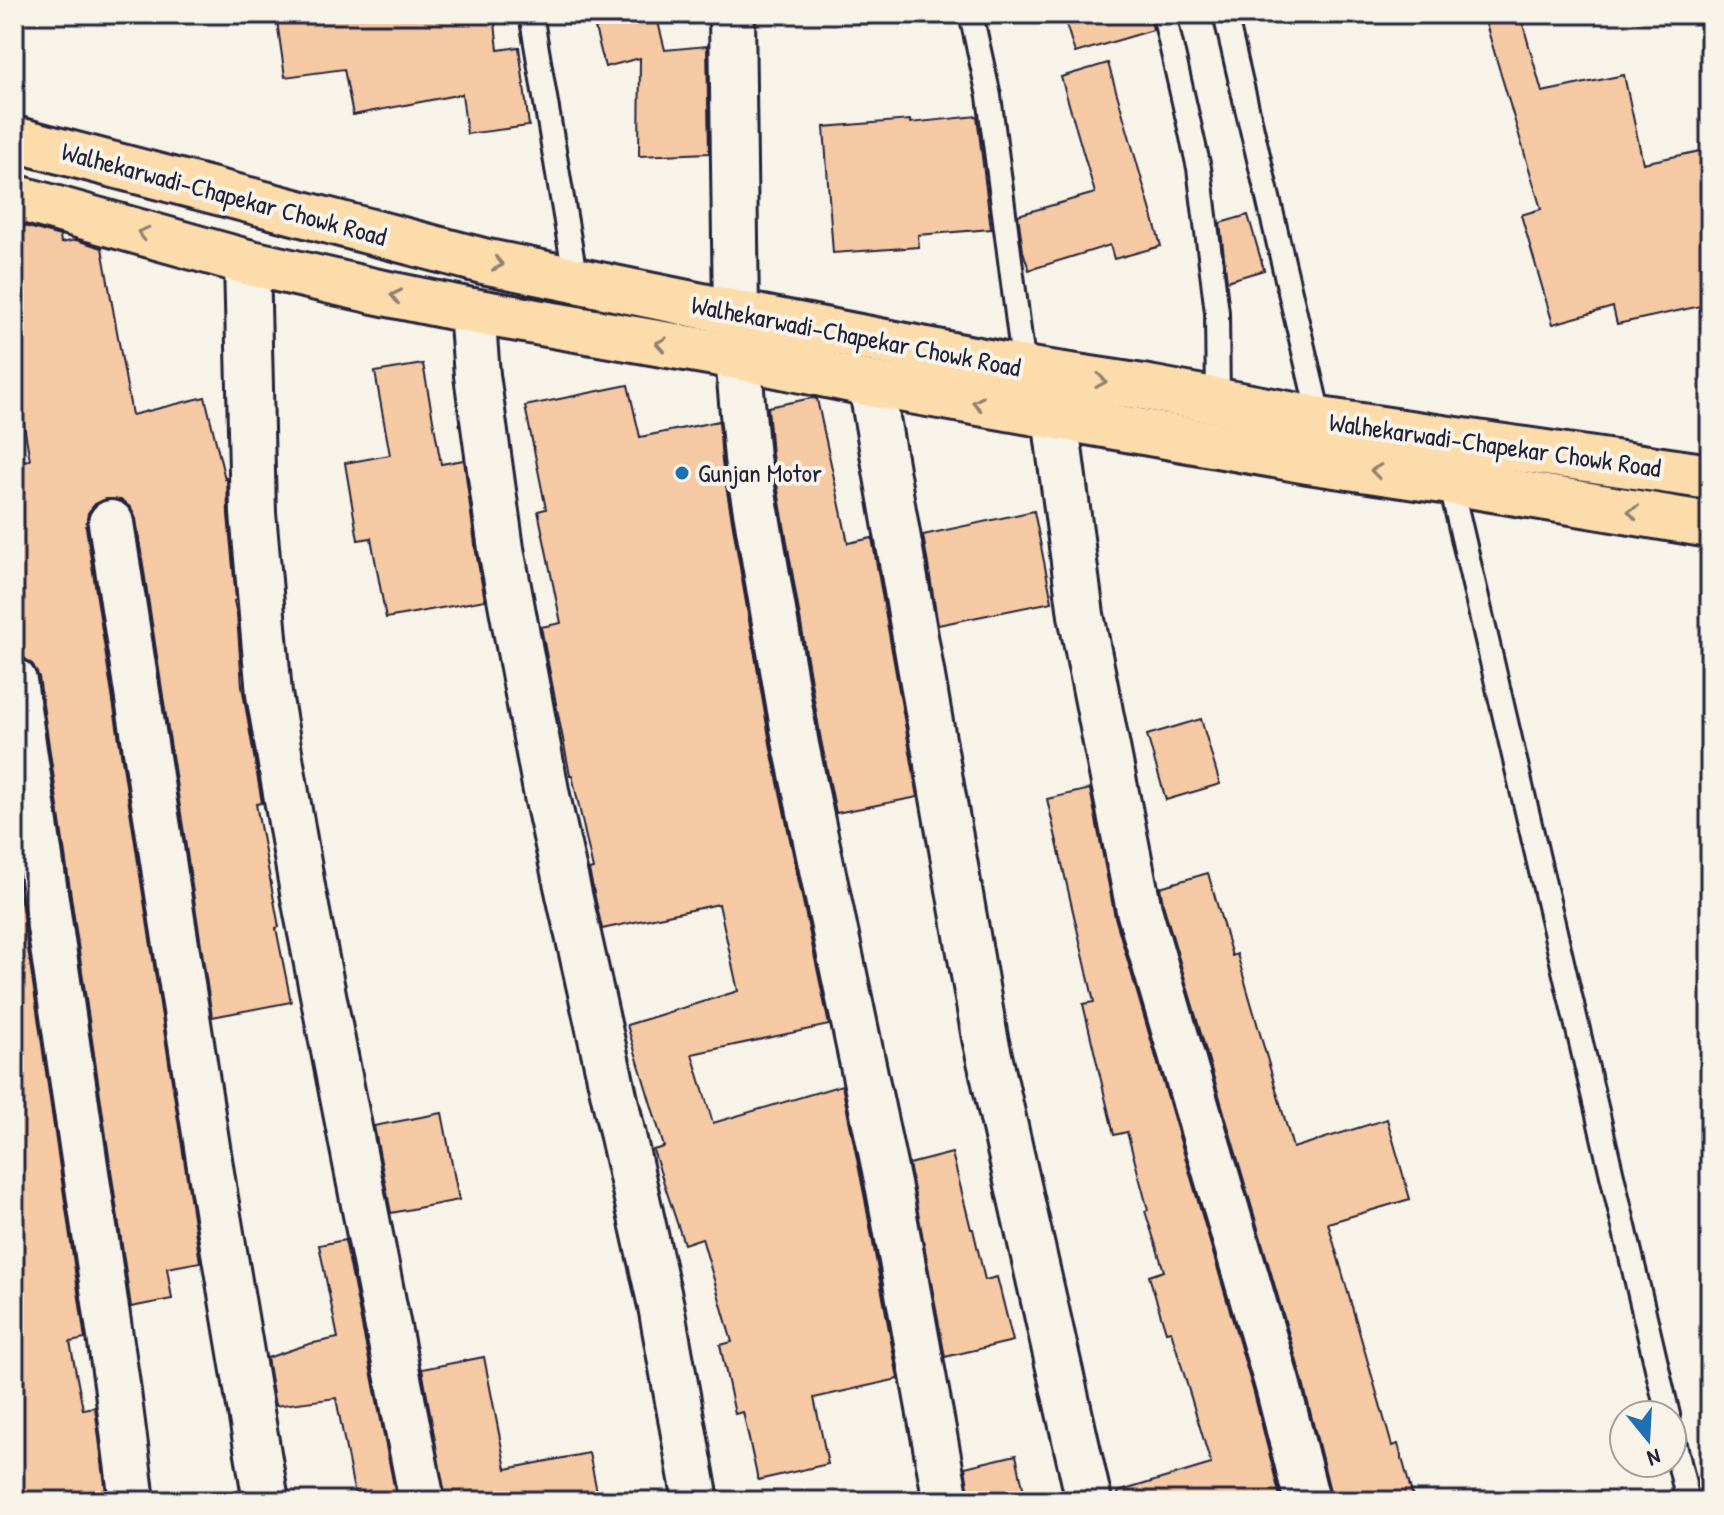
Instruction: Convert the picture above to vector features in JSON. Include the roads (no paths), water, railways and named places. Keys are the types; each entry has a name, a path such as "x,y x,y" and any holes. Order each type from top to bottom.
{"main road":[{"name":"Walhekarwadi-Chapekar Chowk Road","path":"14,139 483,261 736,313 1024,369 1143,387 1320,420 1710,477"},
{"name":"Walhekarwadi-Chapekar Chowk Road","path":"14,197 247,262 472,311 1308,461 1710,525"}],"street":[{"path":"732,14 736,313"},
{"path":"247,262 253,513 269,694 303,892 422,1501"},
{"path":"472,311 477,375 501,549 544,781 661,1306 696,1501"},
{"path":"738,357 747,458 796,745 889,1189 946,1501"},
{"path":"871,384 985,1038 1089,1501"},
{"path":"1055,417 1081,615 1139,910 1278,1386 1307,1501"},
{"path":"111,523 214,1192 266,1501"},
{"path":"14,681 132,1501"}],"lane":[{"path":"531,14 576,281"},
{"path":"971,14 989,96 1024,369"},
{"path":"1164,14 1199,168 1217,312 1218,401"},
{"path":"1225,14 1320,420"},
{"path":"1450,482 1664,1399"},
{"path":"1683,1479 1688,1501"}],"place":[{"name":"Gunjan Motor","path":"682,473"}]}
